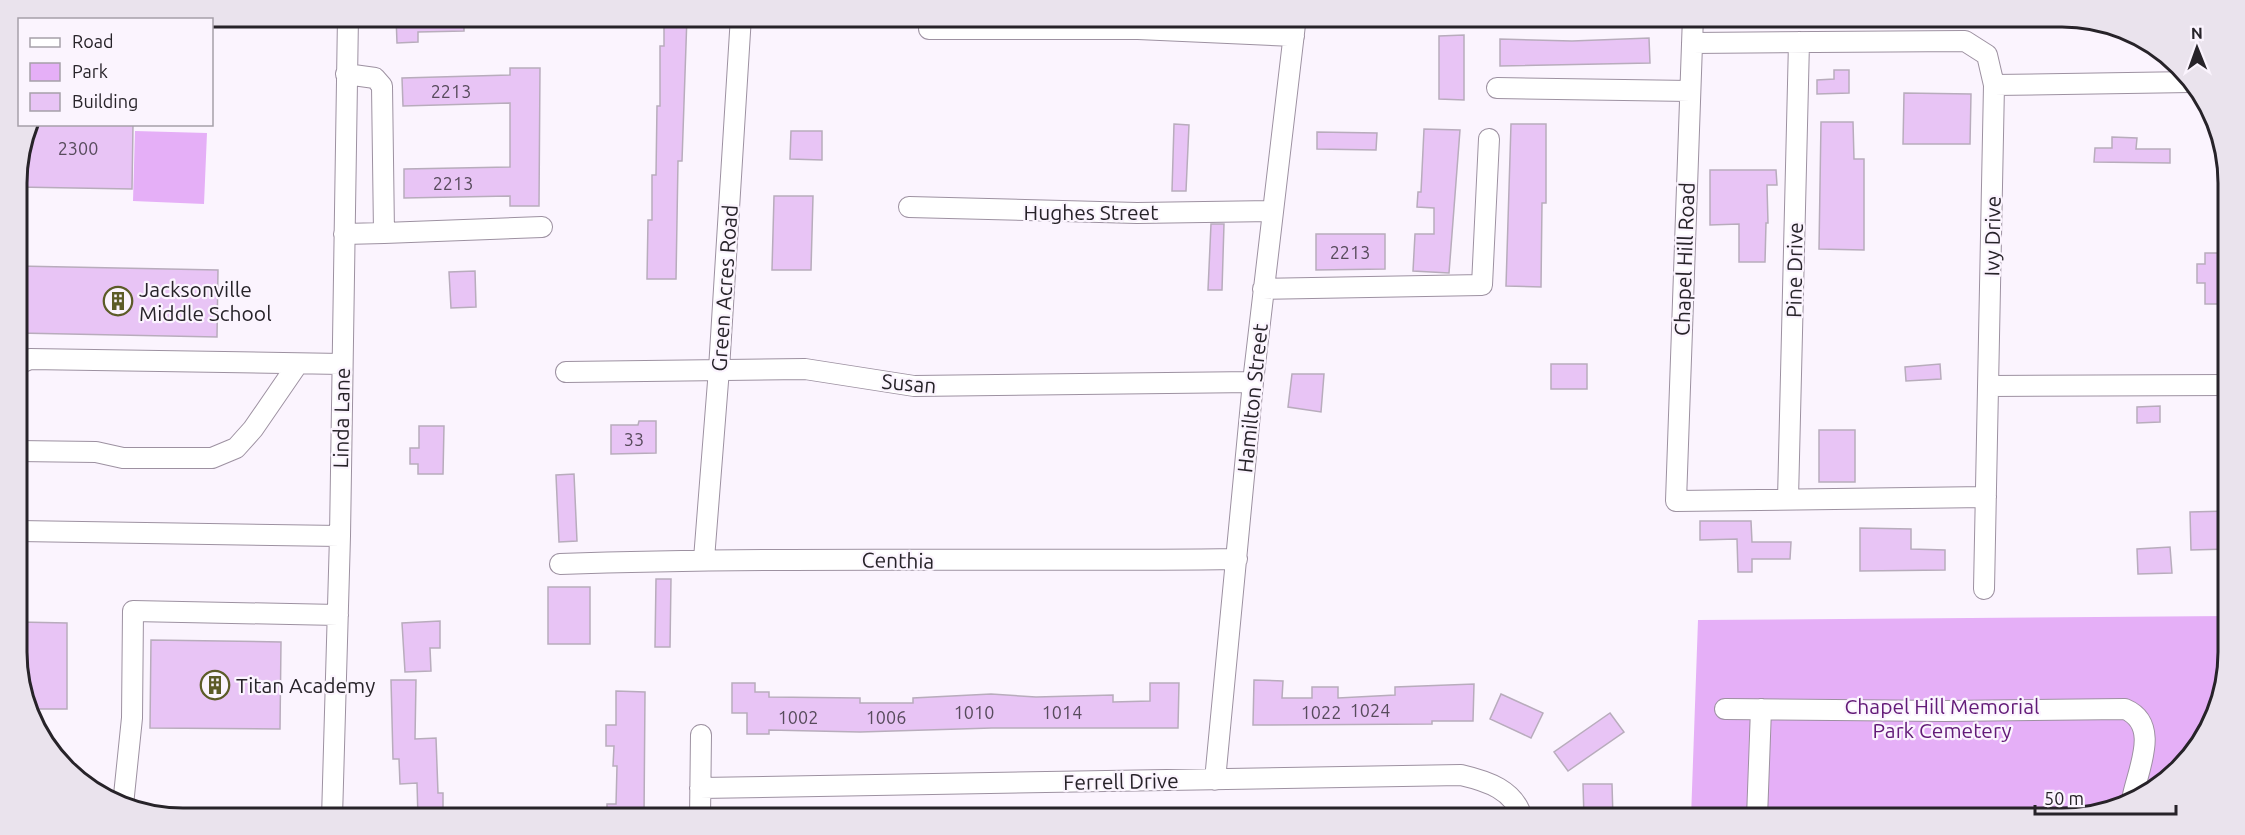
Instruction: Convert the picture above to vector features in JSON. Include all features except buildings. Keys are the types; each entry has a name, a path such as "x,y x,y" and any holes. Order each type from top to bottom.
{"street":[{"name":"Linda Lane","path":"332,808 340,536 348,27"},
{"name":"Green Acres Road","path":"704,559 719,369 740,27"},
{"path":"929,29 1243,27"},
{"name":"Hamilton Street","path":"1215,780 1253,382 1295,27"},
{"name":"Chapel Hill Road","path":"1693,27 1676,501 1788,499"},
{"name":"Ivy Drive","path":"1692,43 1965,40 1987,55 1994,85 1989,386"},
{"name":"Pine Drive","path":"1788,499 1799,42"},
{"path":"346,74 375,78 382,86 384,233"},
{"path":"1994,85 2180,81"},
{"path":"1497,88 1690,91"},
{"path":"1263,289 1482,285 1489,139"},
{"name":"Hughes Street","path":"909,207 1137,213 1272,211"},
{"path":"344,234 542,227"},
{"path":"27,360 342,364"},
{"path":"27,451 96,452 123,458 212,458 236,448 253,429 297,365"},
{"name":"Susan","path":"566,372 805,369 914,386 1253,382"},
{"path":"1984,589 1989,386 2218,385"},
{"path":"1788,499 1986,497"},
{"path":"27,531 340,536"},
{"name":"Centhia","path":"560,564 704,559 1005,562 1236,559"},
{"path":"124,796 132,718 133,611 338,615"},
{"path":"1725,709 1945,711 2125,709 2142,721 2145,728 2143,753 2134,790"},
{"path":"1757,808 1761,709"},
{"path":"700,808 701,735"},
{"name":"Ferrell Drive","path":"700,788 1461,775 1497,786 1520,808"}],"green space":[{"path":"135,131 207,133 204,204 133,201"},
{"name":"Chapel Hill Memorial Park Cemetery","path":"2218,616 2218,662 2210,702 2192,739 2157,776 2112,800 2072,808 1691,808 1698,620"}],"place":[{"name":"Jacksonville Middle School","path":"118,301"},
{"name":"Titan Academy","path":"215,685"}]}
